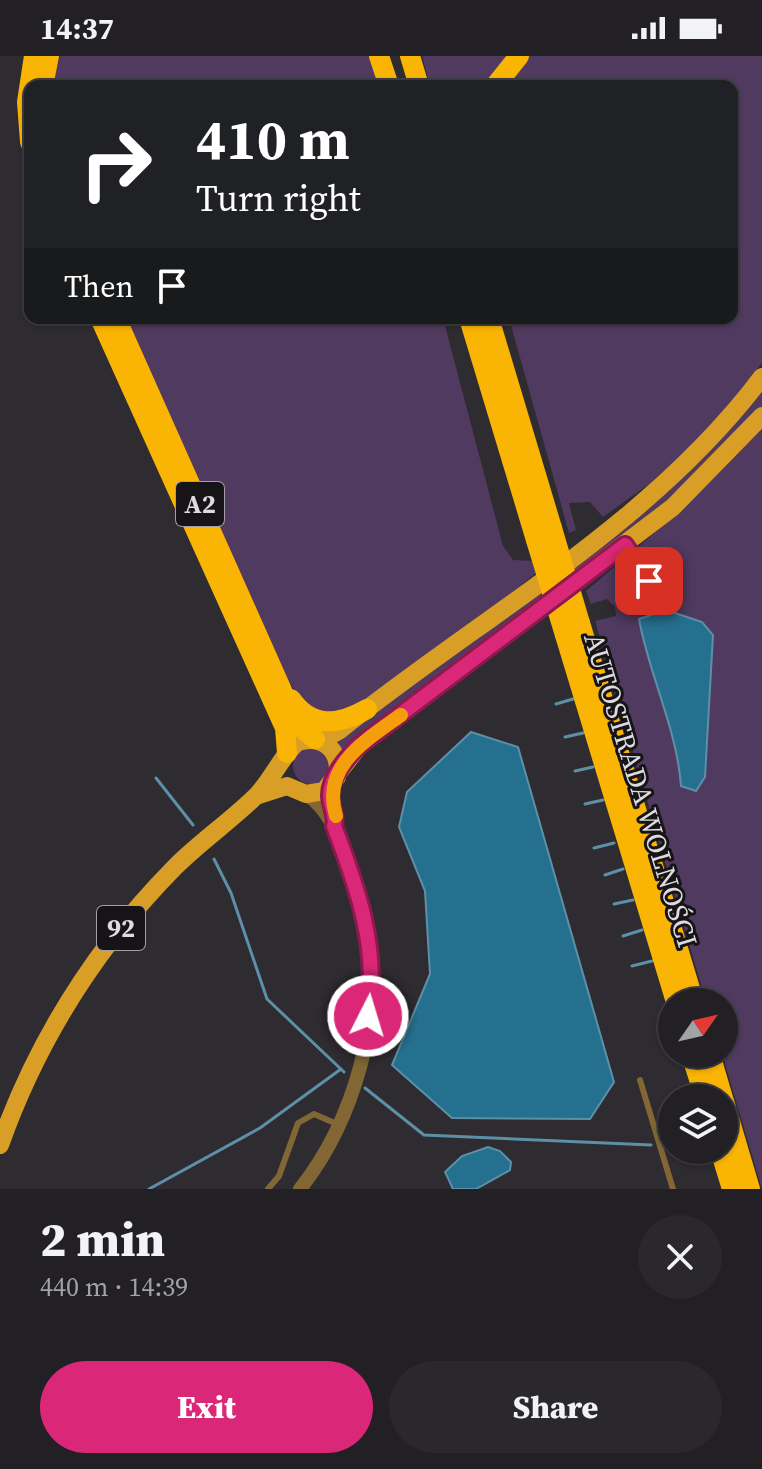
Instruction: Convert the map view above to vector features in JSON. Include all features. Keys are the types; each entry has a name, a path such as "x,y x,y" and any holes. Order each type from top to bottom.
{"highway":[{"path":"30,80 34,56"},
{"path":"44,80 49,56"},
{"path":"379,56 387,80"},
{"path":"391,56 398,80"},
{"path":"410,56 417,80"},
{"path":"500,80 519,56"},
{"name":"A2","path":"103,324 285,728 285,757"},
{"name":"A2","path":"119,324 285,689 297,724 317,740"},
{"name":"AUTOSTRADA WOLNOŚCI","path":"471,324 544,534 689,988"},
{"name":"AUTOSTRADA WOLNOŚCI","path":"491,324 544,534"},
{"path":"498,324 499,349"},
{"name":"AUTOSTRADA WOLNOŚCI","path":"573,629 672,988"},
{"name":"A2","path":"285,689 302,713 319,721 345,720 367,709"},
{"path":"738,1147 750,1189"},
{"path":"724,1164 732,1189"}],"main road":[{"name":"92","path":"0,1145 43,1048 98,958 176,866 256,796 298,742 317,740 367,709 649,496 701,448 762,377"},
{"path":"334,781 360,745 625,545 715,467 762,416"},
{"path":"317,740 334,751 334,781"},
{"path":"285,757 284,773 299,791"},
{"name":"92","path":"256,796 283,787 316,794 334,781"}],"street":[{"path":"300,1189 339,1125 360,1058 371,998 372,975 362,905 334,826 334,781"},
{"path":"299,791 334,826"}],"lane":[{"path":"625,545 649,581"},
{"path":"640,1080 673,1189"},
{"path":"268,1189 279,1176 298,1123 314,1114 339,1125"}],"shaded area":[{"path":"60,56 371,56 379,80 54,80"},
{"path":"422,56 514,56 496,80 428,80"},
{"path":"527,56 762,56 762,363 705,434 649,484 603,517 590,502 569,503 576,530 569,533 511,324 738,324 738,80 506,80"},
{"path":"129,324 445,324 503,546 513,560 533,561 537,572 434,655 347,709 324,716 299,698 287,678"},
{"path":"762,385 762,410 712,465 344,752 333,739 534,590"},
{"path":"762,427 762,1189 738,1108 738,1084 731,1084 726,1068 738,1068 738,988 702,988 595,621 616,616 615,607 607,599 591,604 586,591 684,508"},
{"path":"311,748 324,753 329,766 324,779 311,784 298,779 293,766 298,753"}],"water":[{"path":"666,610 702,622 713,635 705,777 696,791 681,786 669,723 639,619"},
{"path":"471,732 518,747 614,1082 590,1119 452,1118 392,1065 430,974 425,891 399,827 407,792"},
{"path":"488,1147 500,1151 511,1162 510,1170 476,1189 453,1189 445,1172 462,1156"}],"waterway":[{"path":"556,704 573,699"},
{"path":"565,737 583,733"},
{"path":"575,771 593,767"},
{"path":"156,778 193,825"},
{"path":"585,804 603,800"},
{"path":"594,848 614,843"},
{"path":"214,859 231,893 267,999 344,1072"},
{"path":"605,875 623,869"},
{"path":"614,904 633,900"},
{"path":"623,936 642,930"},
{"path":"632,966 652,961"},
{"path":"149,1189 260,1128 341,1069"},
{"path":"365,1088 424,1135 651,1145"}],"slow traffic":[{"path":"336,816 330,793 345,761 360,745 401,715"}],"route":[{"path":"368,1016 372,975 368,929 334,826 336,818 330,793 345,761 360,745 625,545 649,581"}]}
